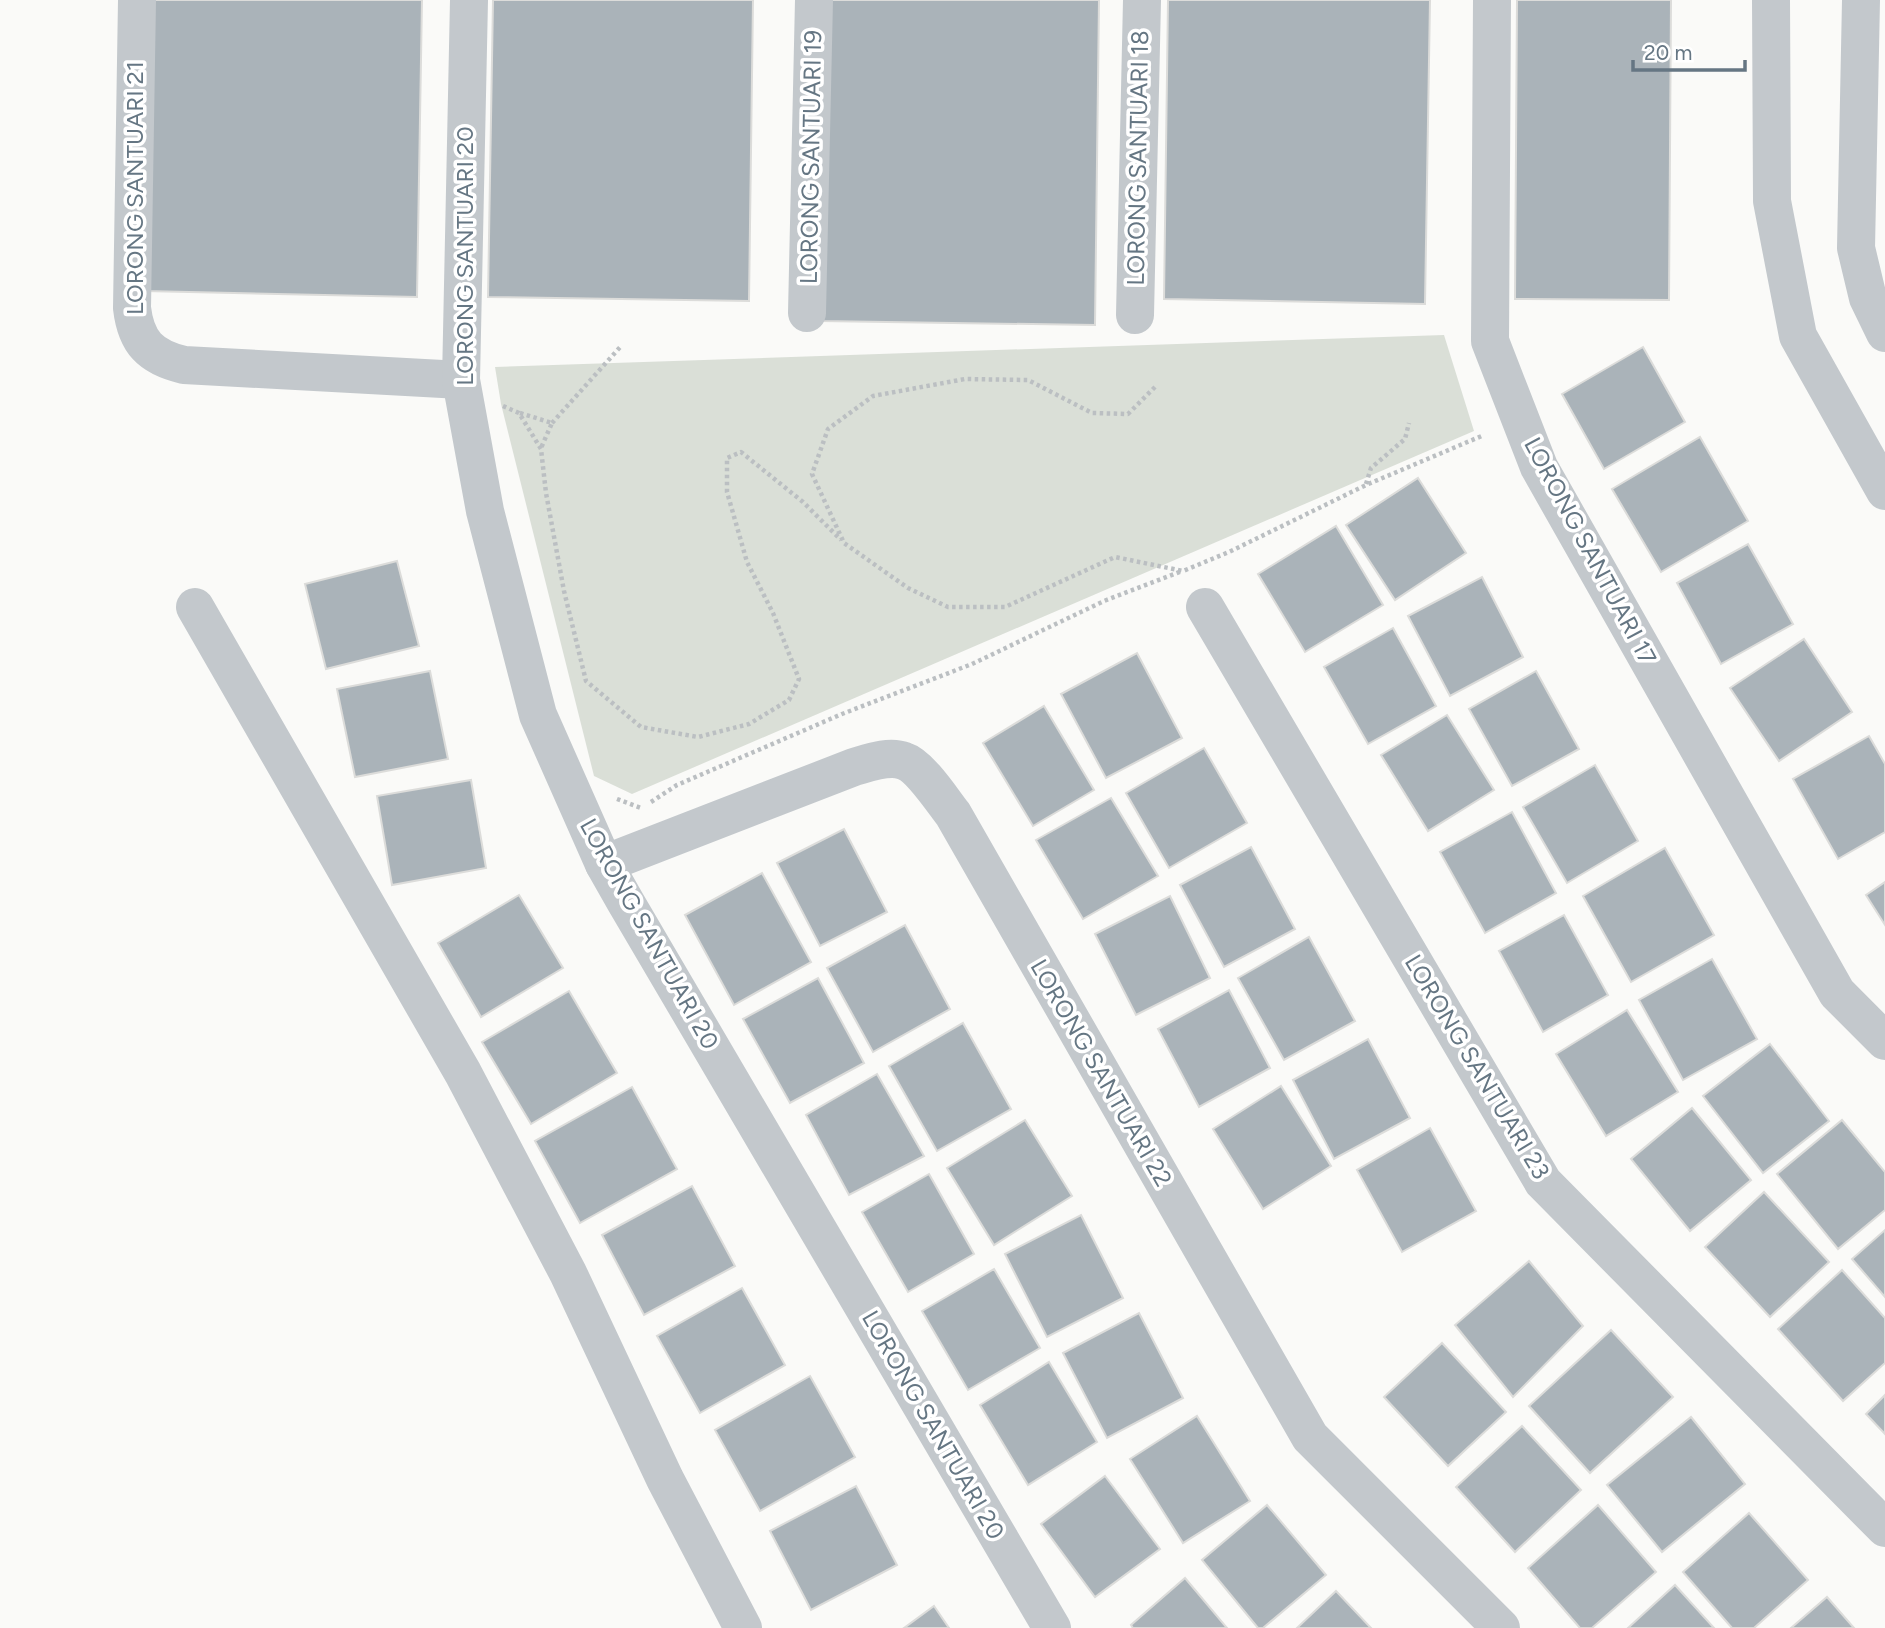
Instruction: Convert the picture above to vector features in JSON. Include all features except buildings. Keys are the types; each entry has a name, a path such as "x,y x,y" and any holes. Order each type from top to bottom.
{"street":[{"name":"LORONG SANTUARI 21","path":"137,0 132,308 134,324 141,340 152,353 184,365 461,380"},
{"name":"LORONG SANTUARI 20","path":"469,0 461,380 485,511 538,715 604,864 1052,1628"},
{"name":"LORONG SANTUARI 19","path":"807,313 814,0"},
{"name":"LORONG SANTUARI 18","path":"1135,315 1142,0"},
{"name":"LORONG SANTUARI 17","path":"1492,0 1490,341 1546,479 1837,993 1885,1041"},
{"path":"1771,0 1772,201 1798,336 1885,491"},
{"path":"1861,0 1856,248 1868,298 1885,333"},
{"path":"195,607 463,1073 568,1273 665,1479 743,1628"},
{"name":"LORONG SANTUARI 23","path":"1205,607 1543,1182 1885,1528"},
{"name":"LORONG SANTUARI 22","path":"604,864 854,767 880,760 904,761 931,784 953,814 1310,1437 1501,1628"}],"path":[{"path":"541,449 552,423 622,345"},
{"path":"461,380 479,379 485,399 552,423"},
{"path":"844,543 812,474 828,429 873,396 965,379 1028,380 1092,413 1128,414 1155,387"},
{"path":"519,413 541,449 564,591 586,681 641,727 698,737 749,724 789,700 799,679 773,613 747,562 727,492 727,458 741,452 803,502 844,543 908,587 948,607 1005,607 1115,557 1183,571"},
{"path":"1366,485 1371,468 1405,439 1409,423"},
{"path":"605,795 641,808 677,785 842,714 972,664 1104,601 1229,552 1366,485 1485,435"}],"shaded area":[{"path":"1444,335 1474,431 632,794 594,776 501,404 495,367"}]}
